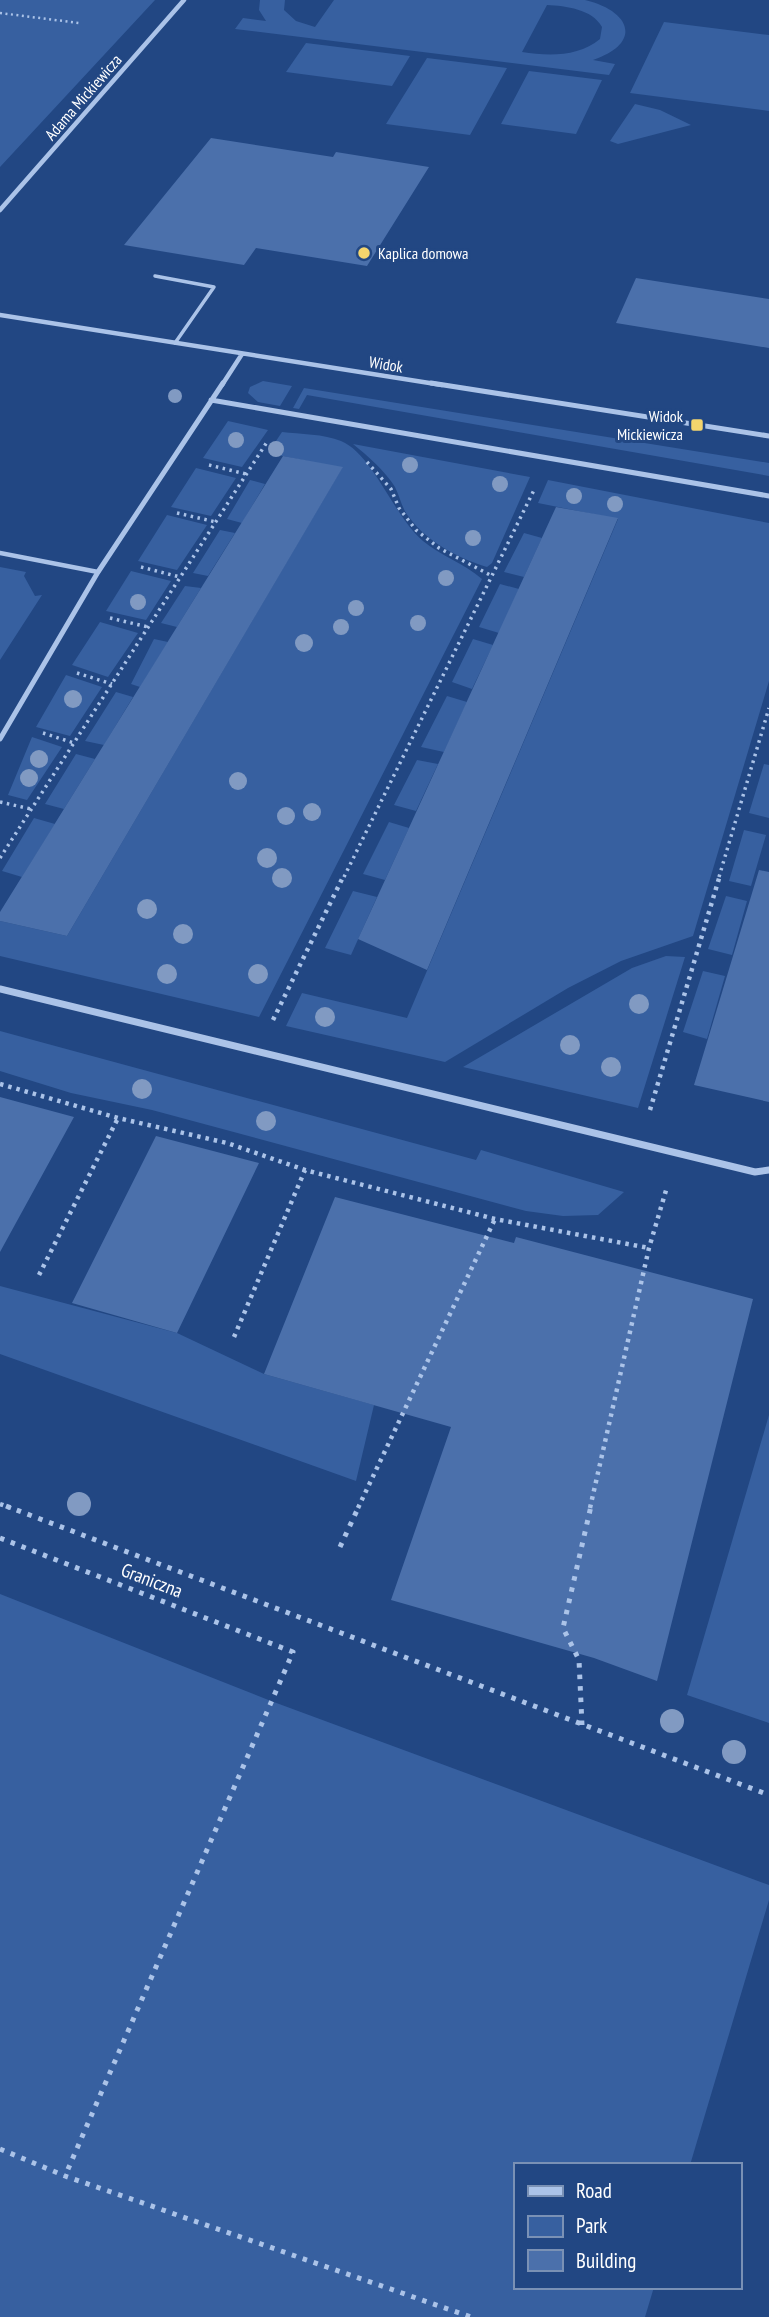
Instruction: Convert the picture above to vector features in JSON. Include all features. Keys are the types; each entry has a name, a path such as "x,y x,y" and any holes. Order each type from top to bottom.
{"street":[{"name":"Adama Mickiewicza","path":"0,210 184,0"},
{"name":"Widok","path":"0,315 769,436"},
{"path":"0,739 98,572 242,354"},
{"path":"211,400 769,496"},
{"path":"0,989 755,1172 769,1170"}],"lane":[{"path":"155,276 214,287 175,343"},
{"path":"0,553 98,572"}],"path":[{"path":"0,13 79,23"},
{"path":"0,858 272,435"},
{"path":"363,457 391,489 400,508 416,530 439,548 492,576"},
{"path":"270,1026 537,484"},
{"path":"649,1114 769,708"},
{"path":"0,802 31,809"},
{"path":"0,1084 118,1118 227,1143 304,1170 495,1219 649,1248"},
{"path":"39,1275 118,1118"},
{"path":"582,1725 579,1661 563,1628 649,1248 677,1153"},
{"path":"234,1337 304,1170"},
{"path":"340,1547 495,1219"},
{"path":"0,1504 769,1796"},
{"name":"Graniczna","path":"0,1538 293,1652 65,2176"},
{"path":"0,2149 65,2176 471,2317"}],"green space":[{"path":"0,0 155,0 0,167"},
{"path":"260,0 285,0 284,10 296,21 315,27 334,0 585,0 601,5 621,19 625,36 609,53 593,60 615,64 609,75 235,29 243,18 266,21 259,10","holes":["547,5 570,8 592,16 602,27 600,39 583,49 563,54 522,52"]},
{"path":"664,22 769,35 769,111 630,93"},
{"path":"306,43 410,56 392,86 286,72"},
{"path":"427,58 507,68 470,135 386,124"},
{"path":"529,71 602,80 576,134 501,124"},
{"path":"635,104 660,110 691,125 618,144 610,141"},
{"path":"263,381 292,386 280,406 258,402 248,393 250,387"},
{"path":"304,388 769,463 769,476 307,395 299,409 293,408"},
{"path":"228,421 268,430 242,467 203,458"},
{"path":"282,432 327,437 353,448 373,472 412,530 430,546 482,579 259,1017 0,956 0,921 67,936 342,468 268,453"},
{"path":"353,444 530,477 492,563 487,567 465,559 425,534 407,514 395,487 386,475"},
{"path":"196,468 236,478 211,516 171,507"},
{"path":"250,480 265,484 242,523 227,519"},
{"path":"548,480 769,523 769,681 693,936 621,961 568,988 445,1062 286,1026 302,993 407,1018 618,519 538,503"},
{"path":"167,515 207,525 177,570 138,561"},
{"path":"220,530 235,533 208,576 193,573"},
{"path":"524,533 542,538 524,577 504,572"},
{"path":"0,567 26,572 24,576 35,596 42,595 0,660"},
{"path":"131,571 171,581 146,620 106,611"},
{"path":"500,584 519,589 499,633 479,627"},
{"path":"185,586 201,588 177,627 161,623"},
{"path":"100,622 138,633 108,677 72,665"},
{"path":"154,639 168,642 140,687 131,684"},
{"path":"473,639 493,645 472,689 452,682"},
{"path":"66,675 102,687 70,736 36,727"},
{"path":"116,692 133,697 104,745 85,741"},
{"path":"447,696 467,702 444,752 421,747"},
{"path":"32,737 62,747 27,800 8,795"},
{"path":"76,754 95,759 64,809 45,804"},
{"path":"417,760 438,764 416,811 394,805"},
{"path":"764,764 769,765 769,818 749,813"},
{"path":"34,818 55,824 22,877 2,871"},
{"path":"389,822 409,828 385,880 363,874"},
{"path":"744,830 766,835 751,886 729,881"},
{"path":"353,891 377,897 351,955 325,948"},
{"path":"726,896 747,901 732,955 708,949"},
{"path":"666,956 685,957 638,1108 463,1067 632,968"},
{"path":"703,971 725,976 707,1039 683,1032"},
{"path":"0,1031 476,1160 481,1150 624,1192 598,1215 563,1216 526,1211 152,1110 71,1093 0,1071"},
{"path":"0,1286 177,1333 264,1374 374,1405 356,1481 0,1354"},
{"path":"769,1415 769,1723 687,1695"},
{"path":"0,1594 271,1701 769,1885 769,1900 691,2163 514,2163 514,2289 653,2289 645,2317 0,2317"}],"building":[{"path":"211,138 333,157 336,152 429,167 367,266 256,248 244,265 124,245"},
{"path":"636,278 769,299 769,348 616,323"},
{"path":"283,456 343,467 67,936 0,921 0,912"},
{"path":"556,507 618,518 427,970 358,939"},
{"path":"759,870 769,872 769,1102 694,1085"},
{"path":"0,1097 74,1117 0,1252"},
{"path":"156,1136 259,1163 177,1333 72,1303"},
{"path":"335,1197 514,1243 516,1237 753,1299 657,1681 594,1658 391,1600 451,1427 264,1374"}],"place":[{"name":"Kaplica domowa","path":"364,253"},
{"name":"Widok Mickiewicza","path":"697,425"}]}
